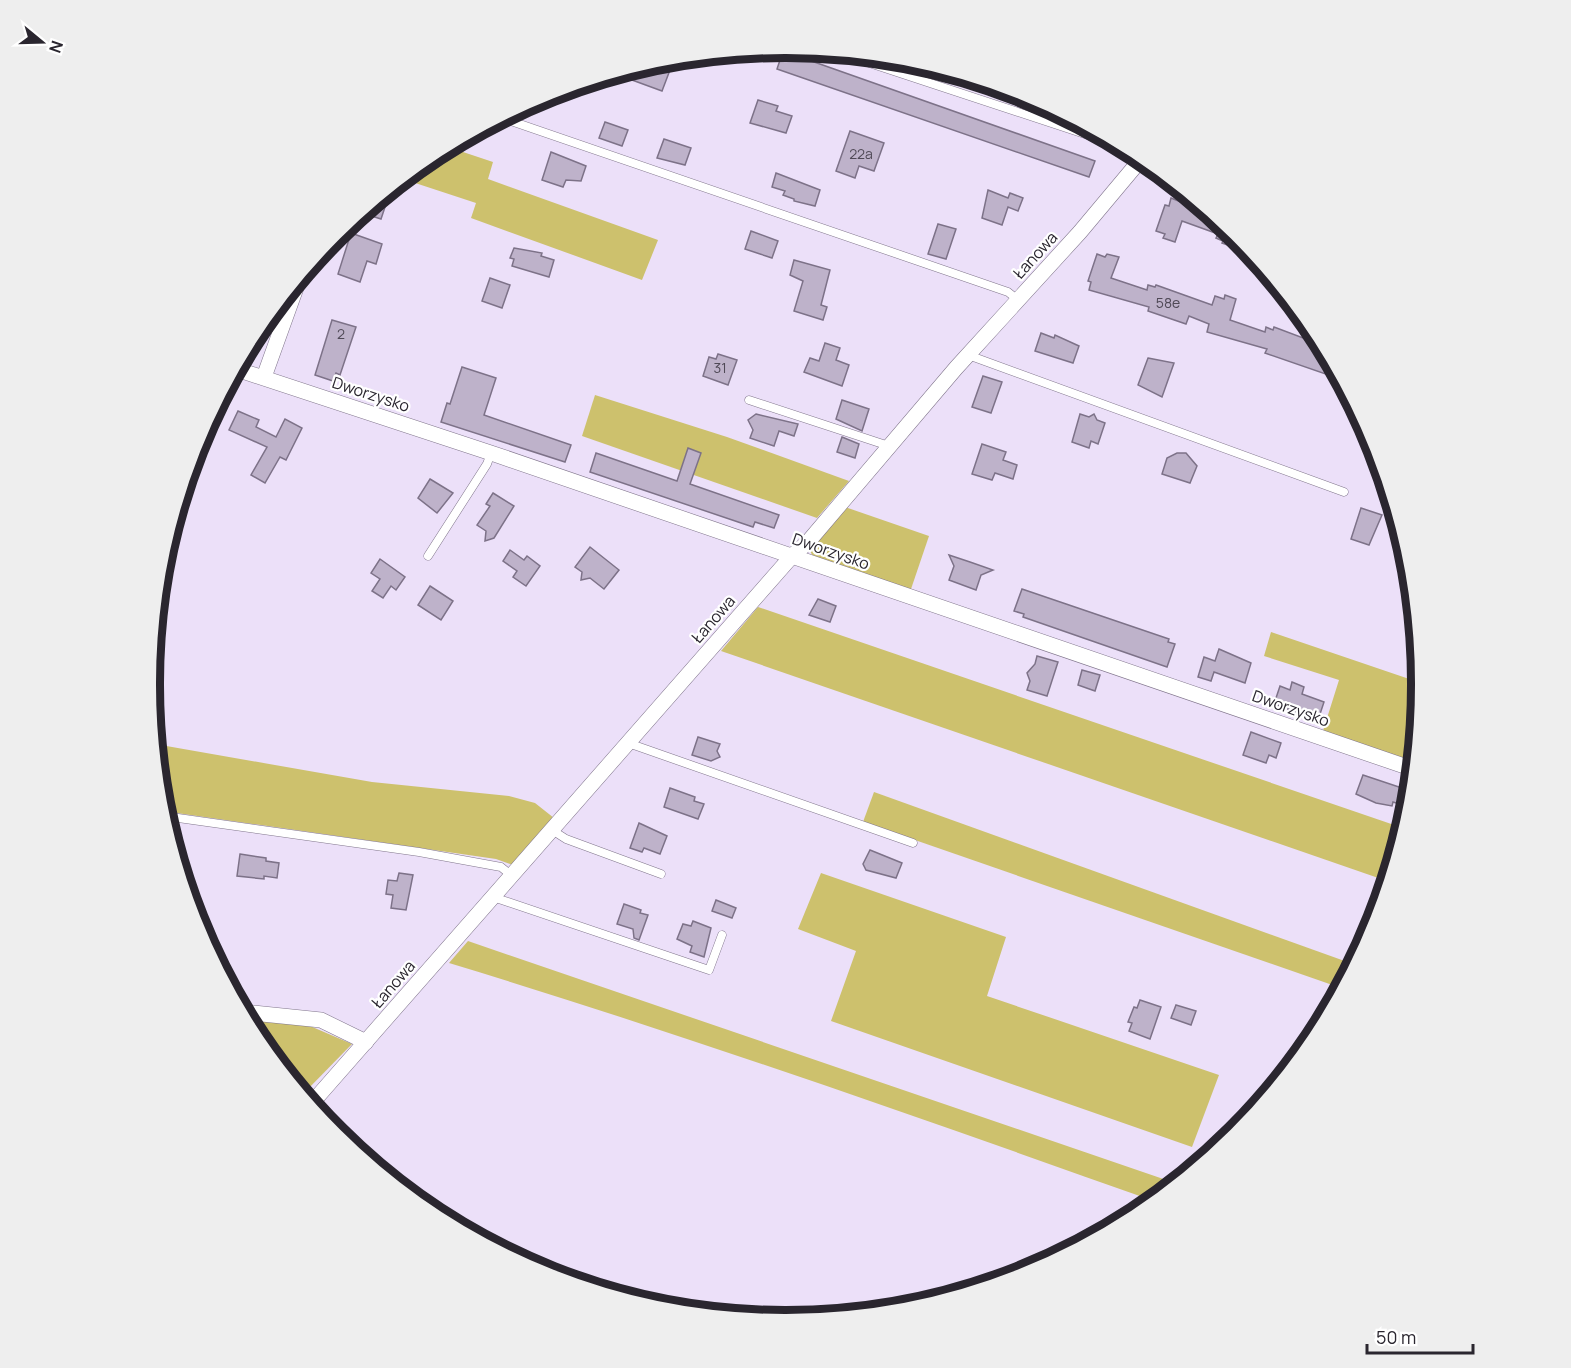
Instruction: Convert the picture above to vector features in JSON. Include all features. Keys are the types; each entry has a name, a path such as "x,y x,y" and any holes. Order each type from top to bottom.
{"street":[{"name":"Łanowa","path":"317,1098 792,556 808,542 968,355 1135,166"},
{"path":"264,377 292,300"},
{"name":"Dworzysko","path":"244,372 491,453 1406,766"},
{"path":"254,1013 321,1020 366,1042"}],"lane":[{"path":"880,66 1080,132"},
{"path":"512,122 1008,292 1018,300"},
{"path":"968,355 1344,492"},
{"path":"749,400 889,446"},
{"path":"428,556 487,464 491,453"},
{"path":"628,743 913,843"},
{"path":"175,817 419,852 501,867 512,876"},
{"path":"552,830 566,839 661,874"},
{"path":"493,897 709,970 722,935"}],"shaded area":[{"path":"459,151 493,162 488,179 658,240 642,280 471,218 476,203 413,182"},
{"path":"595,395 727,437 849,481 817,518 582,436"},
{"path":"845,507 929,536 910,592 814,558 810,551"},
{"path":"758,607 1395,825 1380,879 721,651"},
{"path":"1271,632 1411,680 1406,762 1322,734 1339,680 1264,656"},
{"path":"163,745 372,782 509,796 535,803 554,818 513,865 496,859 173,813"},
{"path":"874,792 1346,961 1333,985 863,822"},
{"path":"821,873 1006,937 987,996 1219,1075 1192,1147 831,1021 856,951 798,929"},
{"path":"468,941 1166,1180 1143,1197 715,1048 449,963"},
{"path":"258,1021 310,1026 352,1044 309,1088"}],"building":[{"path":"781,58 806,59 1095,161 1089,177 777,69"},
{"path":"670,70 662,91 632,80 633,78"},
{"path":"758,100 778,106 776,111 792,116 786,133 750,123"},
{"path":"605,122 628,130 622,146 599,138"},
{"path":"850,131 884,143 874,171 859,166 855,178 836,171"},
{"path":"664,139 691,148 685,165 657,158"},
{"path":"551,152 586,166 581,181 566,180 563,187 542,180"},
{"path":"776,173 820,190 815,206 794,201 783,195 785,191 772,187"},
{"path":"988,190 1008,198 1010,193 1023,198 1018,211 1008,207 1002,225 982,218"},
{"path":"1171,198 1185,204 1232,247 1216,238 1218,234 1182,221 1175,242 1163,238 1165,234 1156,231 1165,205 1169,206"},
{"path":"386,203 381,219 371,216"},
{"path":"938,224 956,229 946,259 928,254"},
{"path":"751,231 778,241 772,258 745,249"},
{"path":"352,233 382,244 376,264 367,261 360,282 338,274"},
{"path":"514,248 542,253 541,256 554,260 549,277 512,266 514,259 510,258"},
{"path":"1097,254 1105,257 1107,254 1119,257 1111,278 1147,290 1148,285 1155,287 1156,285 1212,305 1215,296 1224,299 1225,295 1236,299 1230,320 1265,332 1266,327 1273,330 1274,327 1308,340 1329,375 1265,353 1267,349 1207,332 1209,324 1189,316 1186,324 1148,311 1149,307 1089,290 1091,282 1088,281"},
{"path":"794,260 830,270 821,305 827,307 823,320 794,311 803,281 790,275"},
{"path":"490,278 510,285 502,308 482,301"},
{"path":"332,320 356,327 340,375 336,373 333,381 315,375"},
{"path":"1041,333 1054,338 1055,335 1079,346 1073,363 1035,351"},
{"path":"825,343 840,348 836,360 849,365 842,386 804,372 810,358 819,361"},
{"path":"718,354 737,360 728,385 703,376 709,357 716,359"},
{"path":"1148,358 1174,363 1162,397 1138,385"},
{"path":"462,367 496,378 484,415 571,445 565,462 441,422 447,403 450,404"},
{"path":"983,376 1002,382 991,413 972,407"},
{"path":"842,400 869,409 862,431 836,419"},
{"path":"238,411 259,420 256,427 276,437 285,419 302,428 286,460 280,457 265,483 251,475 267,447 229,430"},
{"path":"756,414 798,424 794,436 779,431 774,446 750,438 753,430 748,420"},
{"path":"1080,414 1089,417 1094,414 1097,420 1105,423 1098,444 1091,441 1089,448 1072,442"},
{"path":"842,437 859,444 855,458 837,452"},
{"path":"982,444 1006,452 1003,460 1017,465 1013,479 995,473 992,480 972,474"},
{"path":"688,448 701,453 690,484 779,515 774,528 755,522 753,527 590,472 596,453 677,481"},
{"path":"1177,453 1186,453 1197,466 1190,483 1162,474 1167,458"},
{"path":"430,479 453,493 437,513 418,498"},
{"path":"493,493 514,506 494,538 485,541 486,531 477,525 490,506 486,504"},
{"path":"1361,508 1382,515 1369,545 1351,539"},
{"path":"590,547 619,570 604,589 590,578 581,580 582,572 575,567"},
{"path":"510,550 524,560 527,556 540,566 526,586 513,577 517,571 503,561"},
{"path":"949,555 993,570 981,575 976,590 949,580 954,566"},
{"path":"380,559 405,577 396,590 391,586 383,598 372,591 380,579 371,573"},
{"path":"430,586 453,601 441,620 418,605"},
{"path":"1022,589 1169,639 1168,642 1175,644 1167,667 1023,617 1024,614 1014,611"},
{"path":"818,599 836,606 830,622 809,615"},
{"path":"1219,649 1251,663 1245,683 1214,672 1211,681 1198,677 1204,657 1215,661"},
{"path":"1037,656 1058,662 1047,696 1027,690 1030,681 1027,673 1035,664"},
{"path":"1082,670 1100,675 1095,691 1078,685"},
{"path":"1292,682 1304,687 1302,694 1324,702 1318,720 1274,704 1280,686 1290,690"},
{"path":"1251,732 1281,743 1276,758 1269,755 1266,763 1243,755"},
{"path":"698,737 720,744 717,751 720,757 711,761 692,755"},
{"path":"1363,775 1402,788 1399,804 1393,802 1392,806 1376,803 1356,794"},
{"path":"670,788 695,797 694,801 704,804 698,819 664,807"},
{"path":"639,823 667,836 660,854 644,848 642,852 630,848"},
{"path":"870,850 902,863 896,878 866,870 863,864"},
{"path":"240,854 266,858 266,861 279,863 277,878 237,876"},
{"path":"399,873 413,875 406,910 391,908 393,895 386,894 388,880 397,881"},
{"path":"716,900 736,908 732,918 712,911"},
{"path":"624,904 648,915 639,940 634,938 633,929 617,924"},
{"path":"693,921 711,928 704,957 690,952 692,946 677,939 683,924 691,926"},
{"path":"1140,1000 1161,1007 1150,1039 1129,1031 1132,1023 1128,1022 1134,1007 1137,1008"},
{"path":"1176,1005 1196,1011 1191,1025 1171,1018"}]}
